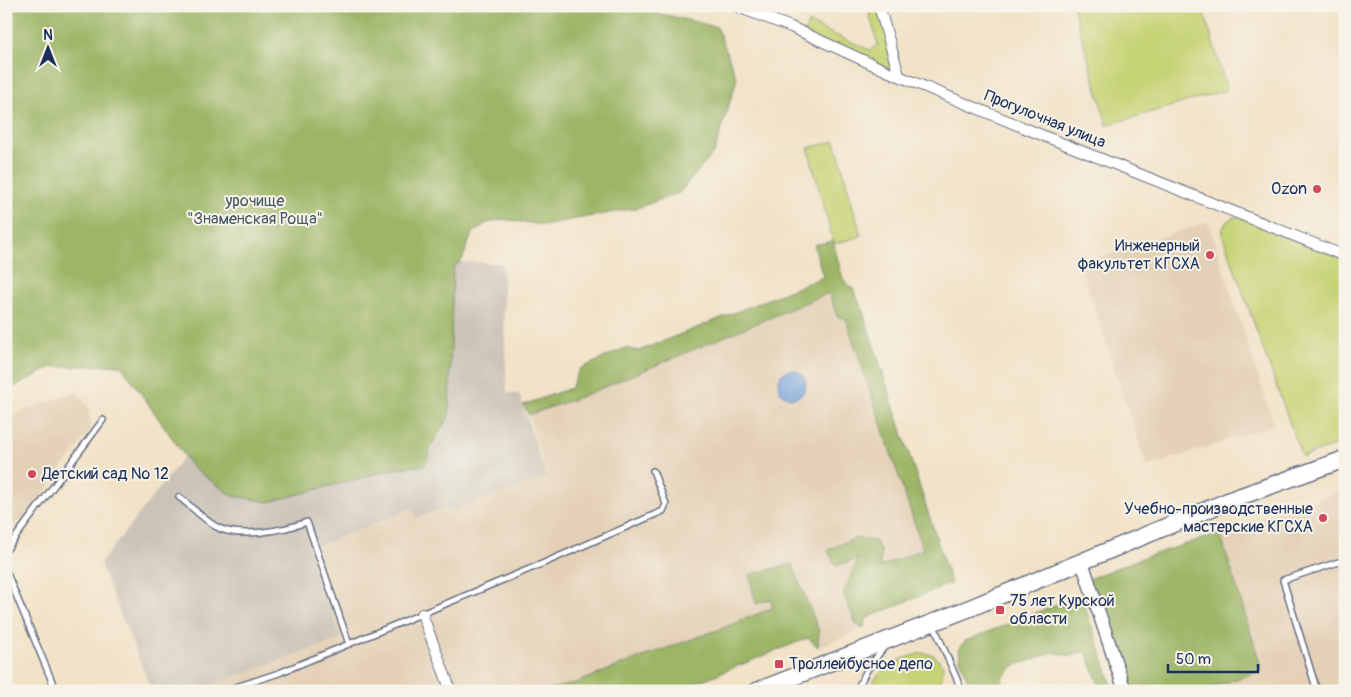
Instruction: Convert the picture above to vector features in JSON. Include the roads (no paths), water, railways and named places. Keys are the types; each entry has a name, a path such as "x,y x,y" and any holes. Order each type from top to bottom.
{"main road":[{"path":"757,691 774,688 1233,499 1345,459"}],"street":[{"name":"Прогулочная улица","path":"736,6 791,27 899,76 1044,136 1345,256"},
{"path":"879,6 899,76"},
{"path":"1082,562 1125,691"},
{"path":"422,614 451,691"}],"lane":[{"path":"6,550 104,420"},
{"path":"224,691 279,673 544,564 663,510 666,504 653,471"},
{"path":"179,497 216,527 234,532 256,533 291,528 307,522 349,644"},
{"path":"1317,691 1283,580 1345,560"},
{"path":"6,571 56,691"},
{"path":"932,623 962,691"},
{"path":"856,691 867,670 890,640"}],"water":[{"path":"792,370 802,374 806,384 802,394 792,398 782,394 778,384 782,374"}],"place":[{"name":"Ozon","path":"1317,189"},
{"name":"Инженерный факультет КГСХА","path":"1210,255"},
{"name":"Детский сад № 12","path":"32,474"},
{"name":"Учебно-производственные мастерские КГСХА","path":"1323,518"},
{"name":"75 лет Курской области","path":"1000,610"},
{"name":"Троллейбусное депо","path":"779,664"}],"park label":[{"name":"урочище \"Знаменская Роща\"","path":"255,210"}]}
